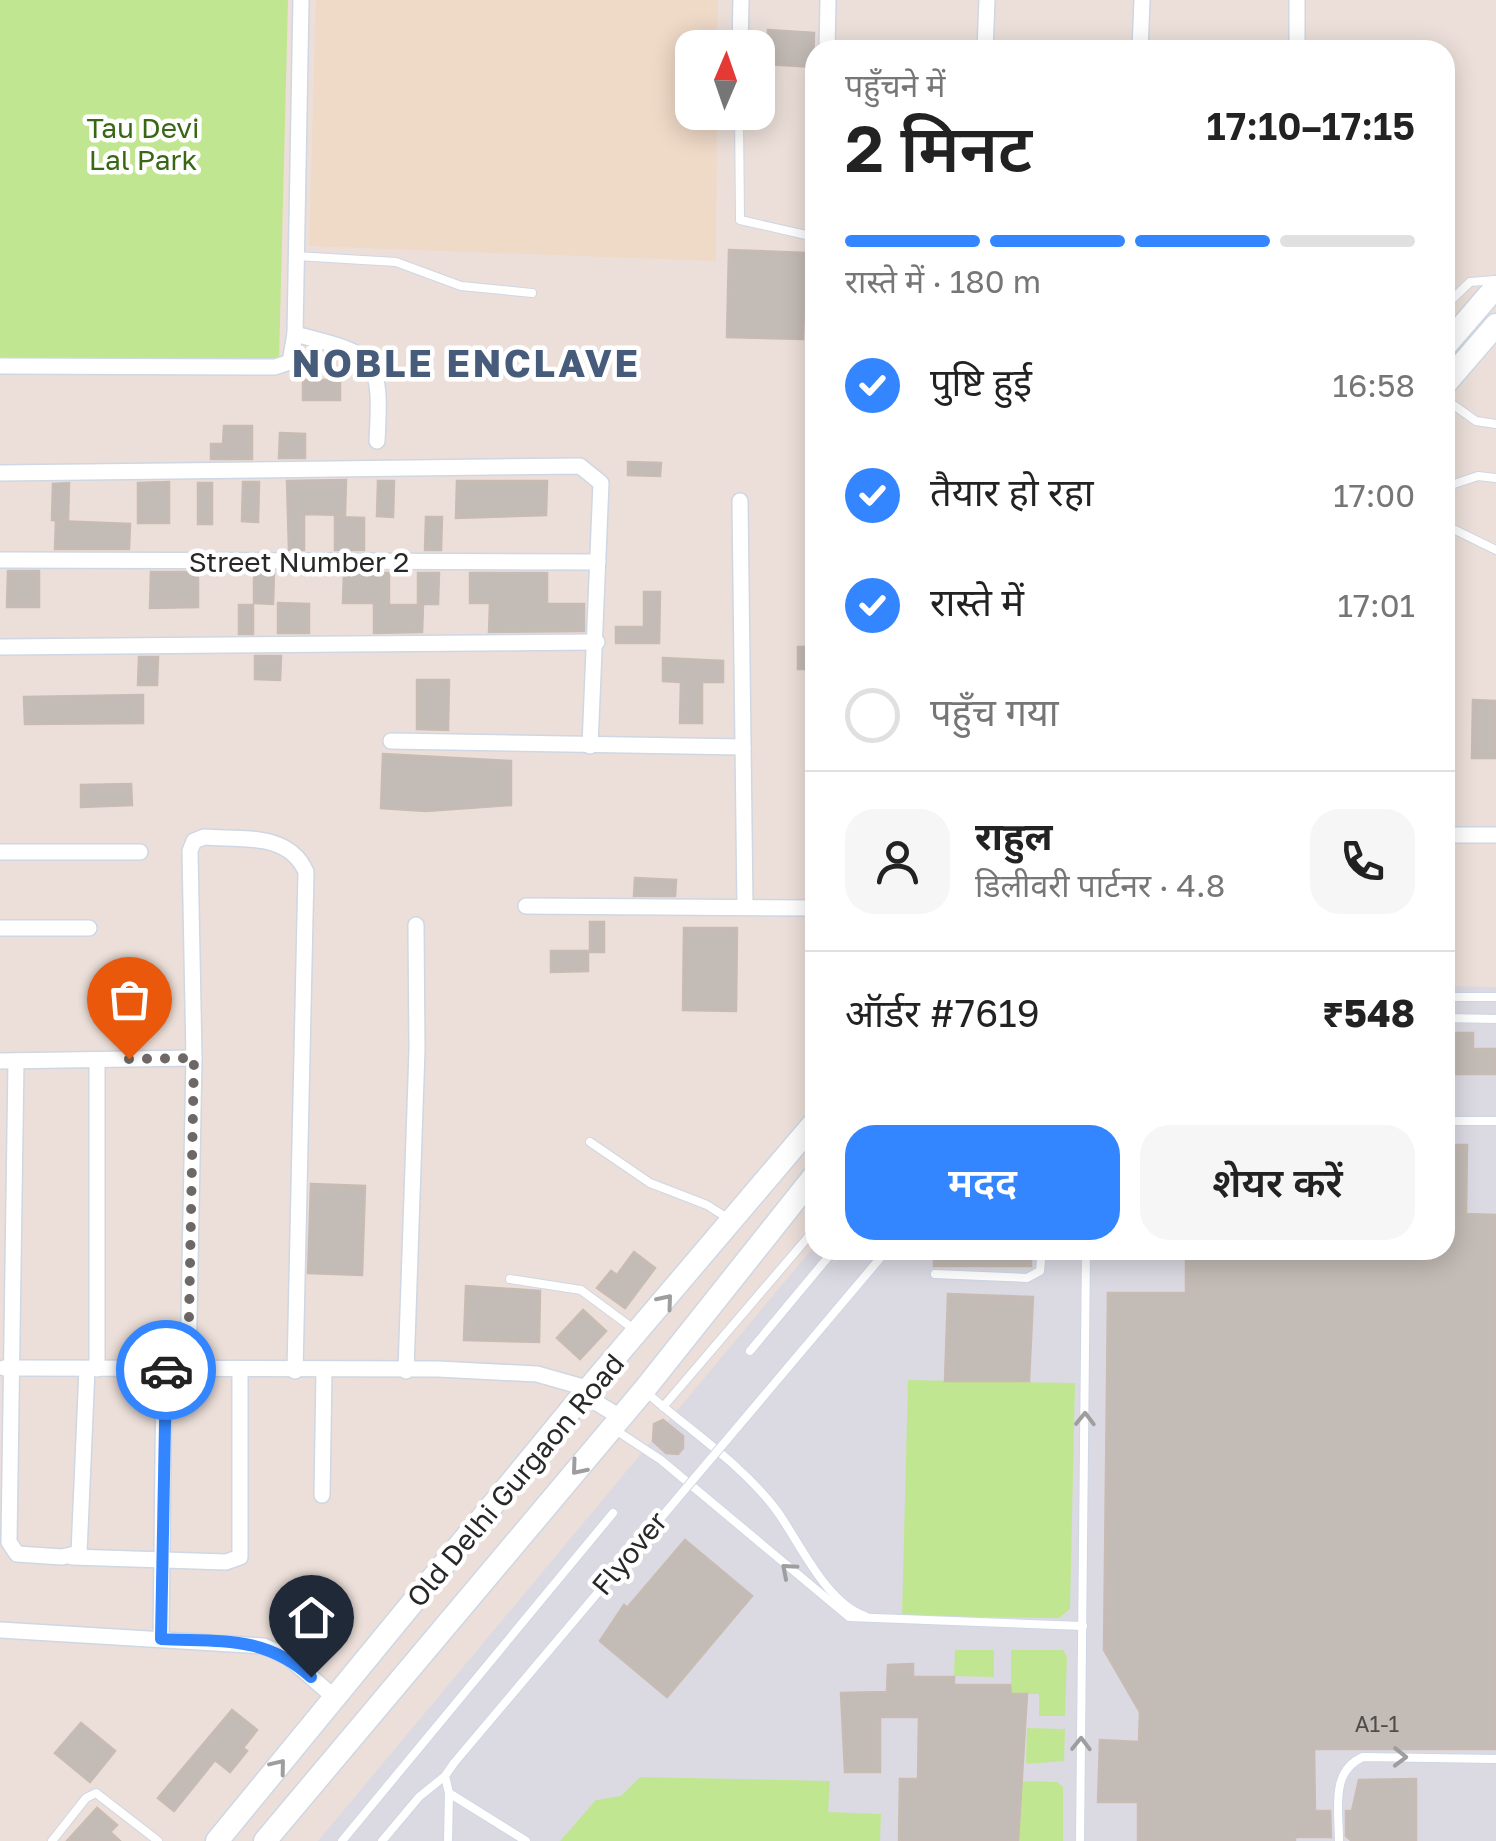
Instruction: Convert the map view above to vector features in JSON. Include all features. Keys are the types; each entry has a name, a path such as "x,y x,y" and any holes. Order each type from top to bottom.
{"main road":[{"path":"1455,334 1496,283"},
{"path":"1455,372 1496,325"},
{"name":"Old Delhi Gurgaon Road","path":"217,1841 584,1395 805,1134"},
{"name":"Old Delhi Gurgaon Road","path":"265,1841 644,1390 805,1188"}],"street":[{"path":"0,366 275,367 290,362 295,334 301,0"},
{"path":"740,30 741,0"},
{"path":"827,40 828,0"},
{"path":"986,40 987,0"},
{"path":"1140,40 1142,0"},
{"path":"1297,0 1297,40"},
{"path":"295,334 360,352 371,362 378,387 377,441"},
{"path":"0,473 580,466 601,484 590,746"},
{"path":"740,501 744,907"},
{"name":"Street Number 2","path":"0,560 598,562"},
{"path":"0,647 597,642"},
{"path":"391,741 743,747"},
{"path":"1455,835 1496,835"},
{"path":"188,1370 194,1058 190,845 204,837 282,844 300,859 306,872 295,1371"},
{"path":"0,852 140,852"},
{"path":"526,906 805,908"},
{"path":"414,1372 416,924"},
{"path":"0,928 88,928"},
{"path":"194,1058 8,1061 5,1368 12,1550 25,1556 226,1562 240,1557 240,1370"},
{"path":"71,1557 79,1552 81,1544 92,1369 97,1060"},
{"path":"5,1368 414,1372 436,1377 548,1384 584,1395 616,1422"},
{"path":"161,1639 164,1370"},
{"path":"322,1495 324,1371"},
{"path":"0,1630 264,1646 288,1656 334,1697"}],"lane":[{"path":"739,130 740,220 805,235"},
{"path":"296,256 396,262 461,286 532,293"},
{"path":"1455,296 1470,282 1496,283"},
{"path":"1455,405 1476,420 1496,424"},
{"path":"1455,484 1478,476 1496,478"},
{"path":"1455,530 1496,550"},
{"path":"1455,997 1496,997"},
{"path":"1455,1018 1496,1020"},
{"path":"1455,1122 1496,1121"},
{"path":"590,1142 650,1183 707,1206 733,1222"},
{"path":"663,1407 805,1241"},
{"path":"750,1351 826,1260"},
{"name":"Flyover","path":"382,1841 418,1796 446,1776 880,1260"},
{"path":"935,1274 1028,1278 1040,1271 1041,1260"},
{"path":"1080,1841 1086,1260"},
{"path":"510,1280 581,1290 638,1333"},
{"path":"644,1390 760,1490 844,1603 869,1617"},
{"path":"616,1422 833,1608 849,1617 1083,1626"},
{"path":"342,1841 613,1513"},
{"path":"1338,1841 1339,1786 1342,1771 1352,1762 1364,1756 1496,1759"},
{"path":"446,1776 450,1793 448,1841"},
{"path":"52,1841 86,1798 96,1793 158,1841"},
{"path":"450,1793 526,1841"}],"shaded area":[{"path":"316,0 718,0 717,30 675,30 675,130 717,130 716,261 309,246"},
{"path":"1455,986 1496,987 1496,1841 318,1841 805,1257 805,1260 1455,1260"}],"green space":[{"name":"Tau Devi Lal Park","path":"0,0 288,0 279,362 0,362"},
{"path":"908,1380 1075,1383 1070,1609 1059,1618 902,1616"},
{"path":"955,1650 994,1650 994,1677 954,1676"},
{"path":"1011,1650 1063,1650 1067,1657 1065,1716 1039,1716 1039,1694 1011,1694"},
{"path":"1027,1728 1065,1729 1064,1761 1026,1764"},
{"path":"640,1777 830,1781 828,1812 881,1814 880,1841 560,1841 596,1800 621,1796"},
{"path":"1020,1781 1057,1782 1063,1787 1063,1841 1018,1841"}],"building":[{"path":"775,30 814,33 814,40 805,40 805,66 775,65"},
{"path":"729,250 805,253 803,339 727,337"},
{"path":"303,380 340,380 340,400 303,400"},
{"path":"224,426 252,426 252,459 211,459 211,444 223,444"},
{"path":"280,433 305,434 305,458 279,458"},
{"path":"628,462 661,463 660,476 628,475"},
{"path":"346,480 345,515 304,514 304,550 289,550 287,481"},
{"path":"378,481 394,481 393,517 377,516"},
{"path":"457,481 547,481 546,515 456,518"},
{"path":"169,482 169,523 138,523 138,483"},
{"path":"243,482 259,482 258,522 242,521"},
{"path":"69,483 68,521 52,520 53,484"},
{"path":"198,483 212,483 212,524 198,524"},
{"path":"335,517 364,518 364,550 335,550"},
{"path":"426,517 442,517 441,550 425,550"},
{"path":"56,521 130,524 129,549 55,549"},
{"path":"8,571 39,571 39,607 7,607"},
{"path":"151,572 198,572 198,607 150,608"},
{"path":"254,572 274,572 273,604 254,603"},
{"path":"344,572 389,573 389,605 423,605 422,632 374,633 374,603 343,603"},
{"path":"418,573 439,573 438,604 418,604"},
{"path":"470,573 547,573 547,604 584,604 584,631 489,632 490,603 470,603"},
{"path":"644,592 660,592 659,643 616,643 616,627 644,627"},
{"path":"278,603 309,604 309,633 278,633"},
{"path":"239,605 253,605 253,634 239,634"},
{"path":"798,647 805,647 805,669 798,669"},
{"path":"255,656 281,656 280,680 255,679"},
{"path":"139,657 158,657 157,685 138,685"},
{"path":"663,658 723,661 723,682 702,682 702,723 680,723 681,682 663,681"},
{"path":"417,680 449,680 448,730 417,729"},
{"path":"143,695 143,723 25,724 24,697"},
{"path":"1473,700 1496,701 1496,758 1472,758"},
{"path":"383,754 511,761 511,805 426,811 381,808"},
{"path":"131,784 132,805 81,807 81,785"},
{"path":"635,878 676,880 675,896 634,896"},
{"path":"590,922 604,922 604,952 590,952"},
{"path":"684,928 737,928 736,1011 683,1010"},
{"path":"551,951 588,951 588,971 551,972"},
{"path":"1455,1033 1473,1033 1473,1049 1496,1049 1496,1074 1455,1074"},
{"path":"1455,1145 1467,1145 1466,1214 1496,1215 1496,1749 1314,1749 1315,1811 1330,1811 1331,1837 1295,1837 1295,1841 1138,1841 1138,1802 1098,1802 1100,1740 1139,1742 1140,1712 1104,1650 1108,1293 1186,1293 1186,1260 1455,1260"},
{"path":"311,1184 365,1186 362,1275 308,1273"},
{"path":"634,1252 655,1268 625,1308 597,1288 611,1271 617,1275"},
{"path":"934,1260 1031,1260 1031,1266 934,1266"},
{"path":"466,1286 540,1291 539,1342 464,1340"},
{"path":"948,1294 1033,1297 1029,1381 945,1381"},
{"path":"583,1310 606,1331 580,1359 557,1338"},
{"path":"663,1420 683,1436 683,1448 678,1454 666,1453 653,1441 654,1424"},
{"path":"685,1540 752,1596 667,1697 600,1641 624,1605 627,1608"},
{"path":"303,1625 319,1639 304,1656 286,1643"},
{"path":"913,1664 913,1677 954,1677 954,1685 1010,1685 1011,1694 1027,1694 1018,1841 899,1841 900,1779 918,1779 919,1717 880,1717 880,1772 845,1772 841,1693 887,1692 888,1665"},
{"path":"232,1710 257,1730 243,1748 247,1751 230,1772 215,1760 174,1811 158,1798"},
{"path":"81,1723 115,1751 90,1782 55,1753"},
{"path":"1416,1779 1416,1841 1352,1841 1346,1836 1346,1811 1352,1811 1359,1780"},
{"path":"97,1808 117,1825 110,1832 120,1841 67,1841"}],"way so far":[{"path":"129,1059 194,1058 188,1370 166,1370"}],"district":[{"name":"NOBLE ENCLAVE","path":"466,362"}],"route":[{"path":"166,1370 161,1639 264,1646 288,1656 311,1677"}]}
